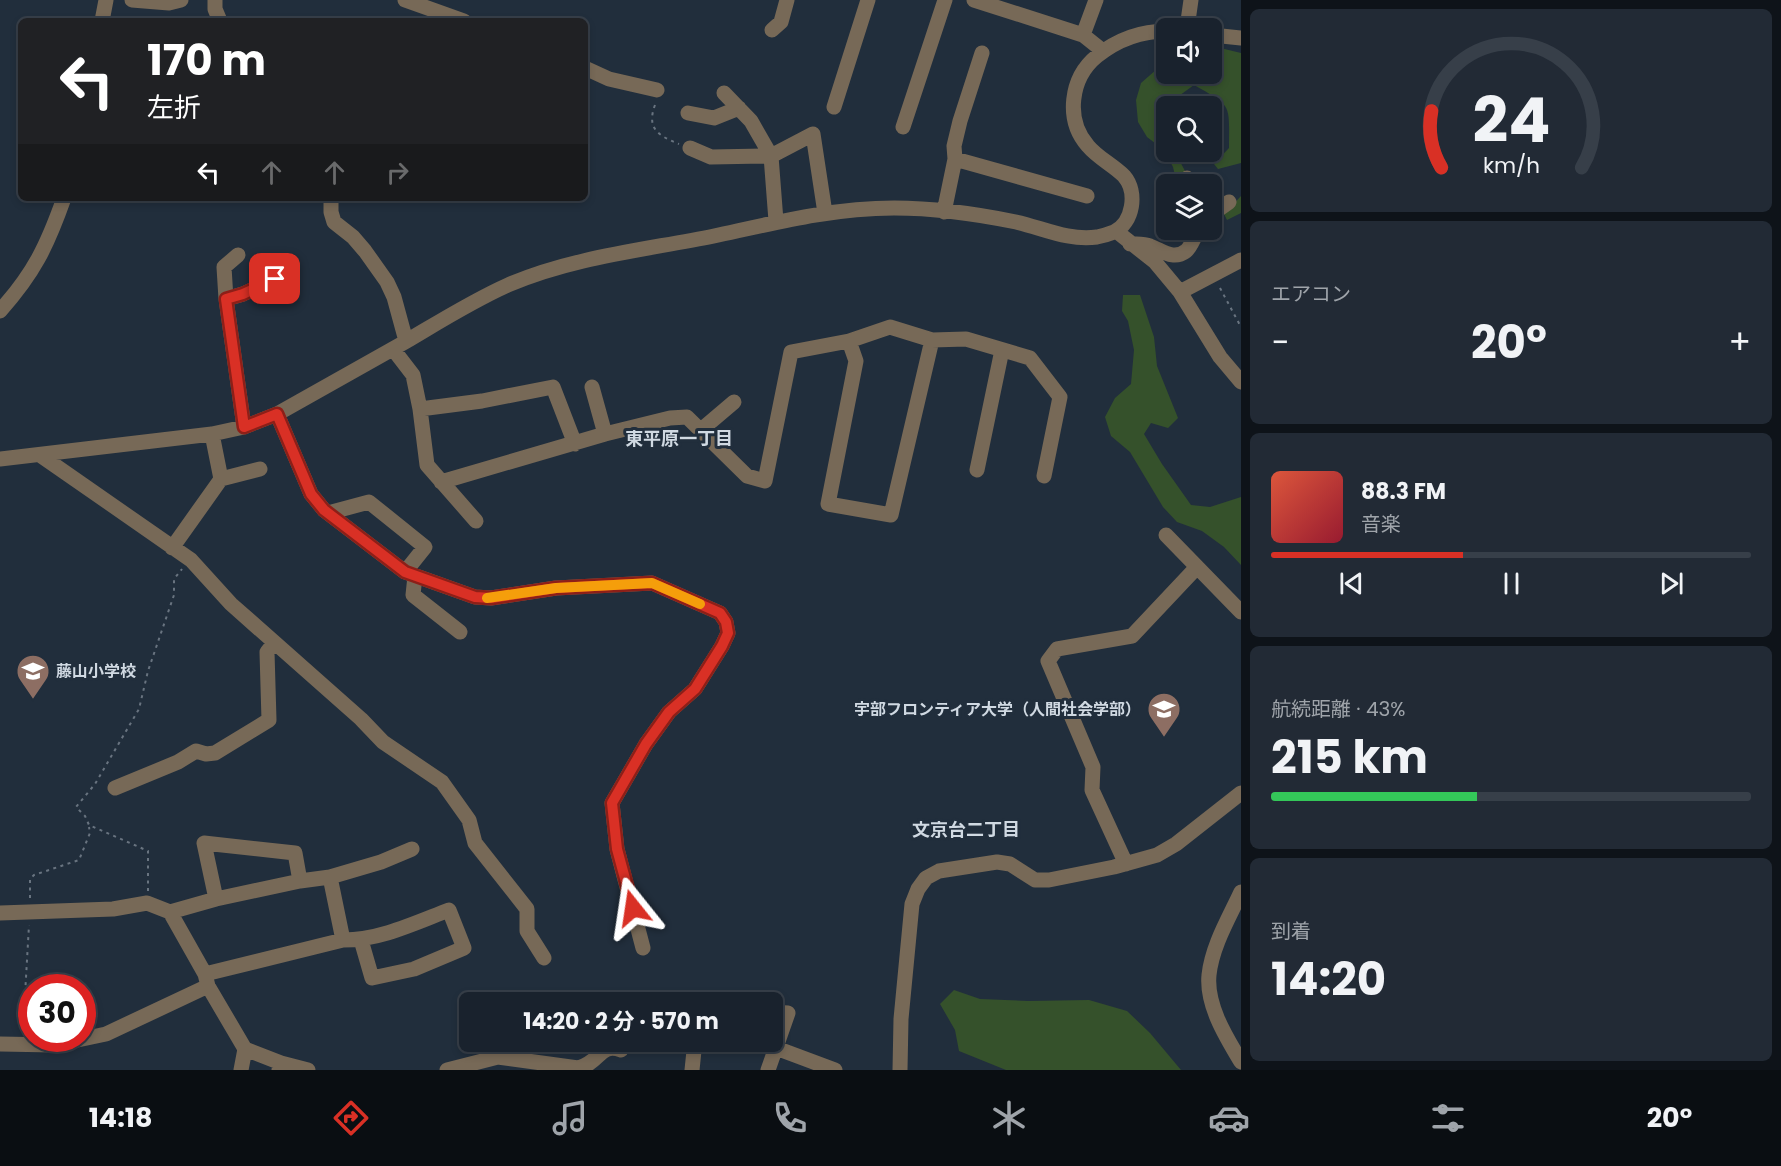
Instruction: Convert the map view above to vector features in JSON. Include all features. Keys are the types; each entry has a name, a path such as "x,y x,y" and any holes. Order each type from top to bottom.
{"street":[{"path":"103,18 106,0"},
{"path":"132,0 169,3 181,0"},
{"path":"215,0 215,9 219,18"},
{"path":"405,0 456,18"},
{"path":"772,30 781,22 787,0"},
{"path":"834,107 868,0"},
{"path":"903,127 945,0"},
{"path":"974,0 1018,7 1083,35 1103,51"},
{"path":"1083,35 1096,0"},
{"path":"1188,18 1191,0"},
{"path":"0,459 212,434 244,427 277,414 510,284 556,268 776,221 825,213 894,208 1017,222 1060,235 1081,238 1116,231 1130,213 1132,199 1130,187 1125,177 1088,146 1075,121 1074,95 1084,70 1103,51 1143,32 1156,31"},
{"path":"1222,36 1241,38"},
{"path":"944,212 955,159 954,146 982,53"},
{"path":"588,69 609,79 657,90"},
{"path":"724,93 751,121 771,156 776,221"},
{"path":"688,113 714,118 739,108"},
{"path":"690,148 711,157 771,156 813,134 825,213"},
{"path":"955,159 1087,196"},
{"path":"0,312 35,267 51,234 63,201"},
{"path":"331,201 334,222 353,237 387,282 394,297 406,341"},
{"path":"1222,207 1229,202"},
{"path":"1116,231 1155,262 1180,292 1220,357 1241,382"},
{"path":"1130,244 1150,246 1165,254 1176,255 1185,252 1191,240"},
{"path":"238,255 224,267 226,299 244,427"},
{"path":"1180,292 1241,260"},
{"path":"226,299 243,294 291,272"},
{"path":"441,482 605,434 670,418 687,417 747,476 765,481 791,352 849,341 890,327 932,340 966,339 1030,358 1060,397 1044,476"},
{"path":"849,341 856,361 828,504 891,515 932,340"},
{"path":"393,349 413,375 420,408 427,465 476,521"},
{"path":"977,470 1002,350"},
{"path":"420,408 482,401 553,387 575,444"},
{"path":"592,387 605,434"},
{"path":"701,430 734,402"},
{"path":"277,414 311,494 328,513 410,574 475,597 491,598 556,588 652,583 720,613 726,622 728,633 722,646 695,689 669,712 646,744 612,803 617,849 643,948"},
{"path":"212,434 221,479"},
{"path":"40,455 190,560 231,604 361,719 383,742 442,782 469,820 475,843 527,909 527,931 544,958"},
{"path":"172,548 221,479 260,469"},
{"path":"328,513 369,502 425,547 410,574 413,595 460,632"},
{"path":"1166,535 1241,612"},
{"path":"1126,864 1092,790 1093,767 1048,661 1057,648 1132,636 1197,567"},
{"path":"116,788 196,752 215,753 269,720 267,652 274,642"},
{"path":"900,1070 901,1019 912,904 918,889 926,878 939,871 997,862 1010,864 1035,880 1049,880 1126,864 1157,855 1176,844 1241,793"},
{"path":"216,899 204,843 295,854 300,881"},
{"path":"0,913 113,909 147,903 170,912 216,899 330,877 381,862 412,849"},
{"path":"330,877 344,940"},
{"path":"1240,1058 1215,1011 1209,975 1216,948 1241,892"},
{"path":"0,1044 54,1045 106,1034 207,980 344,940 361,940 449,910 464,948 414,969 372,978 361,940"},
{"path":"170,912 245,1049 280,1066 308,1070"},
{"path":"783,1013 788,1013 783,1028"},
{"path":"242,1070 245,1049"},
{"path":"783,1051 834,1070"},
{"path":"447,1070 498,1056 578,1068 588,1066 604,1052"},
{"path":"692,1070 694,1052"},
{"path":"768,1070 775,1052"}],"path":[{"path":"657,90 658,97 652,120 655,128 661,137 690,148"},
{"path":"1214,274 1241,327"},
{"path":"147,903 148,851 89,825 85,816 76,807 95,784 139,709 148,671 174,595 174,579 190,560"}],"green space":[{"path":"1222,48 1241,53 1241,163 1218,169 1214,164 1222,162 1222,155 1229,148 1228,114 1222,103 1222,96 1213,96 1194,85 1179,96 1156,96 1156,144 1147,137 1138,122 1136,100 1141,83 1156,70 1156,84 1222,84"},
{"path":"1170,162 1180,162 1185,174 1175,174"},
{"path":"1241,196 1241,213 1227,220 1224,214"},
{"path":"1123,295 1140,295 1154,337 1157,366 1178,418 1168,428 1151,423 1144,434 1191,505 1210,507 1241,497 1241,565 1224,547 1202,531 1177,522 1163,507 1130,452 1111,436 1105,417 1115,398 1131,384 1134,350 1128,321 1122,311"},
{"path":"954,990 980,999 1089,1000 1127,1011 1150,1033 1181,1070 1006,1070 959,1051 955,1030 940,1004"}],"slow traffic":[{"path":"487,598 556,588 652,583 700,604"}],"place":[{"name":"藤山小学校","path":"33,700"},
{"name":"宇部フロンティア大学（人間社会学部）","path":"1164,738"}],"district":[{"name":"東平原一丁目","path":"679,439"},
{"name":"文京台二丁目","path":"966,830"}],"route":[{"path":"275,279 226,299 244,427 277,414 311,494 324,510 384,558 405,572 475,597 491,598 556,588 652,583 720,613 726,622 728,633 722,646 695,689 669,712 646,744 612,803 617,849 633,908"}]}
